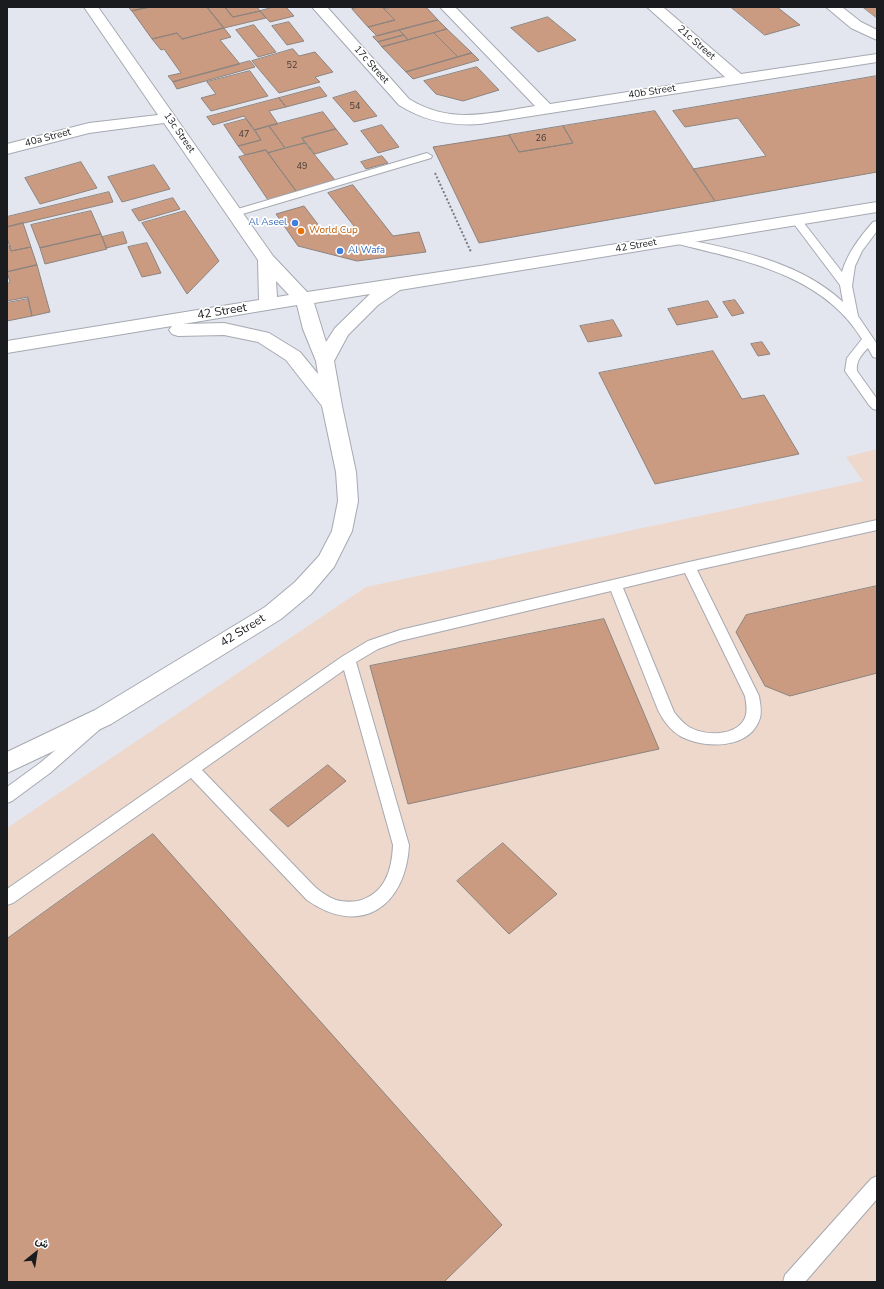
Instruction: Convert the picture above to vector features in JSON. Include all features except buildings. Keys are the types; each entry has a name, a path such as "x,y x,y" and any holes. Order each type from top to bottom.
{"street":[{"name":"13c Street","path":"91,7 147,105 169,118 267,260 304,300"},
{"name":"17c Street","path":"319,7 404,102 428,115"},
{"path":"447,7 547,108"},
{"name":"21c Street","path":"654,7 737,79"},
{"path":"833,7 856,24 877,36"},
{"path":"856,24 877,58"},
{"name":"40b Street","path":"428,115 438,118 465,120 877,58"},
{"name":"40a Street","path":"89,128 147,105"},
{"name":"40a Street","path":"7,149 89,128 169,118"},
{"name":"42 Street","path":"7,347 268,304 395,286 877,207"},
{"path":"267,260 268,304"},
{"name":"42 Street","path":"325,361 341,332 372,301 395,286"},
{"name":"42 Street","path":"7,762 103,717 273,612 303,588 327,561 342,531 348,501 346,472 332,406 325,361 304,300"},
{"name":"42 Street","path":"94,332 224,329 264,337 293,356 332,406"}],"lane":[{"path":"235,213 427,156"},
{"path":"796,220 845,283 852,316"},
{"path":"845,283 850,264 859,247 877,224"},
{"path":"674,240 740,255 786,271 815,285 852,316 877,354"},
{"path":"868,340 852,360 850,367 855,377 877,406"},
{"path":"7,898 348,660 373,645 400,636 689,567 877,525"},
{"path":"615,585 665,710 672,722 684,731 699,738 716,740 733,736 743,730 751,720 754,710 752,696 689,567"},
{"path":"192,768 309,892 325,903 345,910 364,908 381,900 394,884 401,862 401,845 348,660"},
{"path":"7,796 76,743 103,717"},
{"path":"792,1282 877,1185"}],"path":[{"path":"427,156 480,272"}],"shaded area":[{"path":"877,449 877,1282 7,1282 7,828 366,587 863,481 846,457"}],"place":[{"name":"Al Aseel","path":"295,223"},
{"name":"World Cup","path":"301,231"},
{"name":"Al Wafa","path":"340,251"}]}
